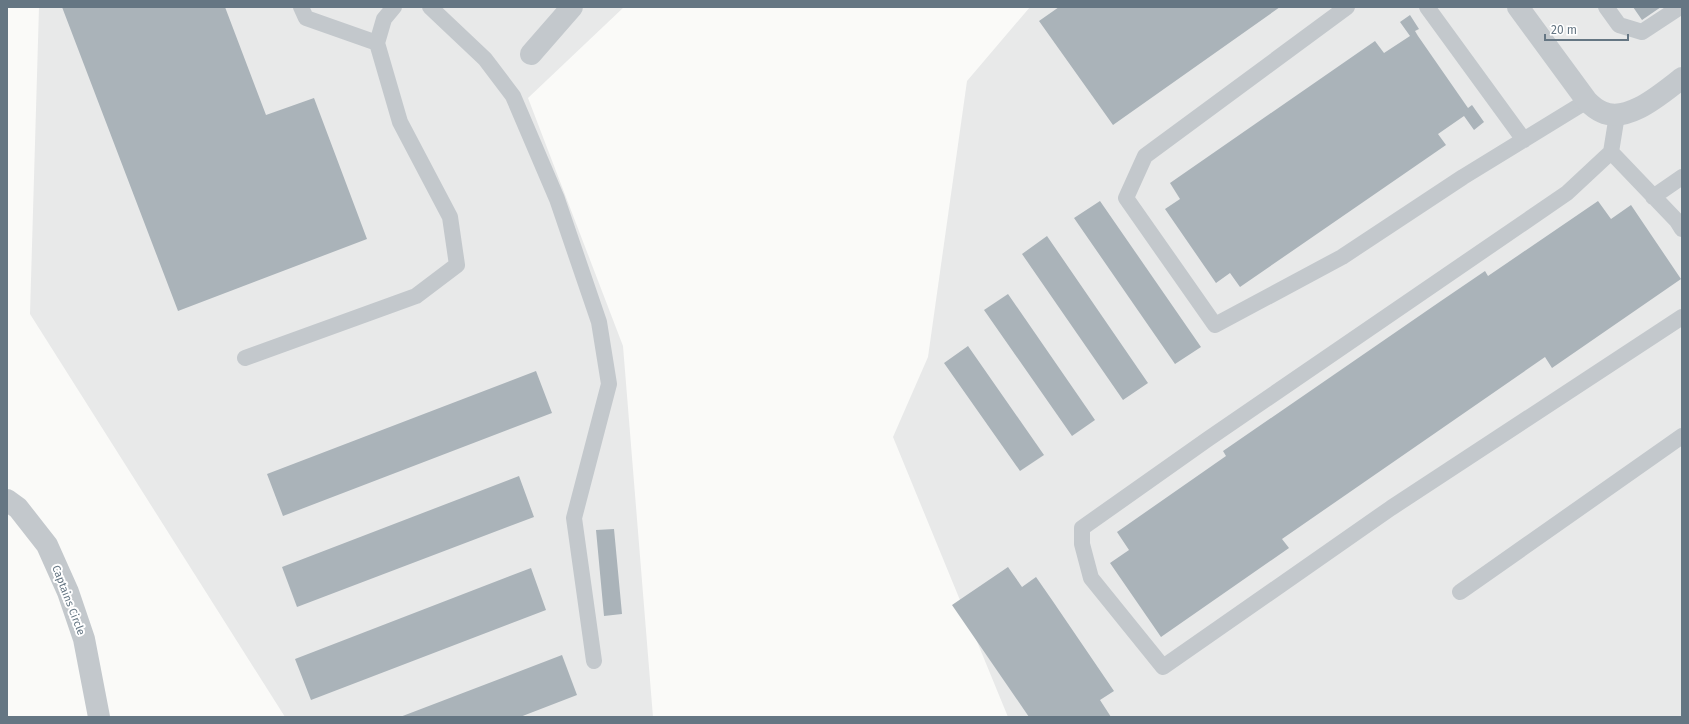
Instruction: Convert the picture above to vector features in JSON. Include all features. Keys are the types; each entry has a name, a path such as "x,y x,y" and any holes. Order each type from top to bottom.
{"street":[{"path":"531,54 572,7"},
{"path":"1518,7 1586,101 1602,112 1617,115 1640,108 1682,78"},
{"name":"Captains Circle","path":"7,500 18,508 47,545 68,592 84,639 98,717"}],"lane":[{"path":"301,7 306,18 377,43"},
{"path":"245,358 416,296 457,265 450,218 400,122 377,43 384,19 394,7"},
{"path":"430,7 485,60 513,96 557,199 599,322 609,384 574,518 594,660"},
{"path":"1347,7 1145,156 1126,198 1215,326 1342,257 1463,177 1586,101"},
{"path":"1427,7 1524,140"},
{"path":"1606,7 1619,24 1642,32 1680,7"},
{"path":"1617,115 1611,152 1567,194 1254,407 1082,528 1082,544 1091,578 1163,668 1392,508 1682,317"},
{"path":"1611,152 1677,221 1682,229"},
{"path":"1653,197 1682,177"},
{"path":"1460,592 1682,436"}],"shaded area":[{"path":"39,7 624,7 528,98 623,346 653,717 285,717 30,314"},
{"path":"1030,7 1682,7 1682,717 1008,717 893,437 928,357 967,81"}],"building":[{"path":"62,7 225,7 266,115 314,98 367,239 178,311"},
{"path":"1059,7 1280,7 1113,125 1039,21"},
{"path":"1633,7 1661,7 1642,20"},
{"path":"1410,15 1419,29 1415,31 1418,36 1468,108 1472,105 1484,122 1474,130 1464,116 1438,134 1446,145 1240,287 1230,273 1216,283 1165,209 1180,199 1170,183 1375,41 1384,53 1410,36 1400,22"},
{"path":"1100,201 1201,347 1175,364 1074,218"},
{"path":"1598,201 1611,219 1631,205 1681,279 1552,368 1545,357 1282,539 1289,548 1161,637 1110,563 1129,550 1117,532 1226,456 1223,451 1438,303 1485,271 1488,276"},
{"path":"1047,236 1148,383 1123,400 1022,254"},
{"path":"1008,294 1095,420 1072,436 984,310"},
{"path":"968,346 1044,455 1020,471 944,363"},
{"path":"536,371 552,413 283,516 267,474"},
{"path":"519,476 534,517 297,607 282,567"},
{"path":"614,529 622,614 604,616 596,530"},
{"path":"1008,567 1022,587 1036,577 1052,600 1114,691 1100,700 1111,717 1029,717 952,605"},
{"path":"531,568 546,610 311,700 295,659"},
{"path":"562,655 577,695 520,717 400,717"}]}
